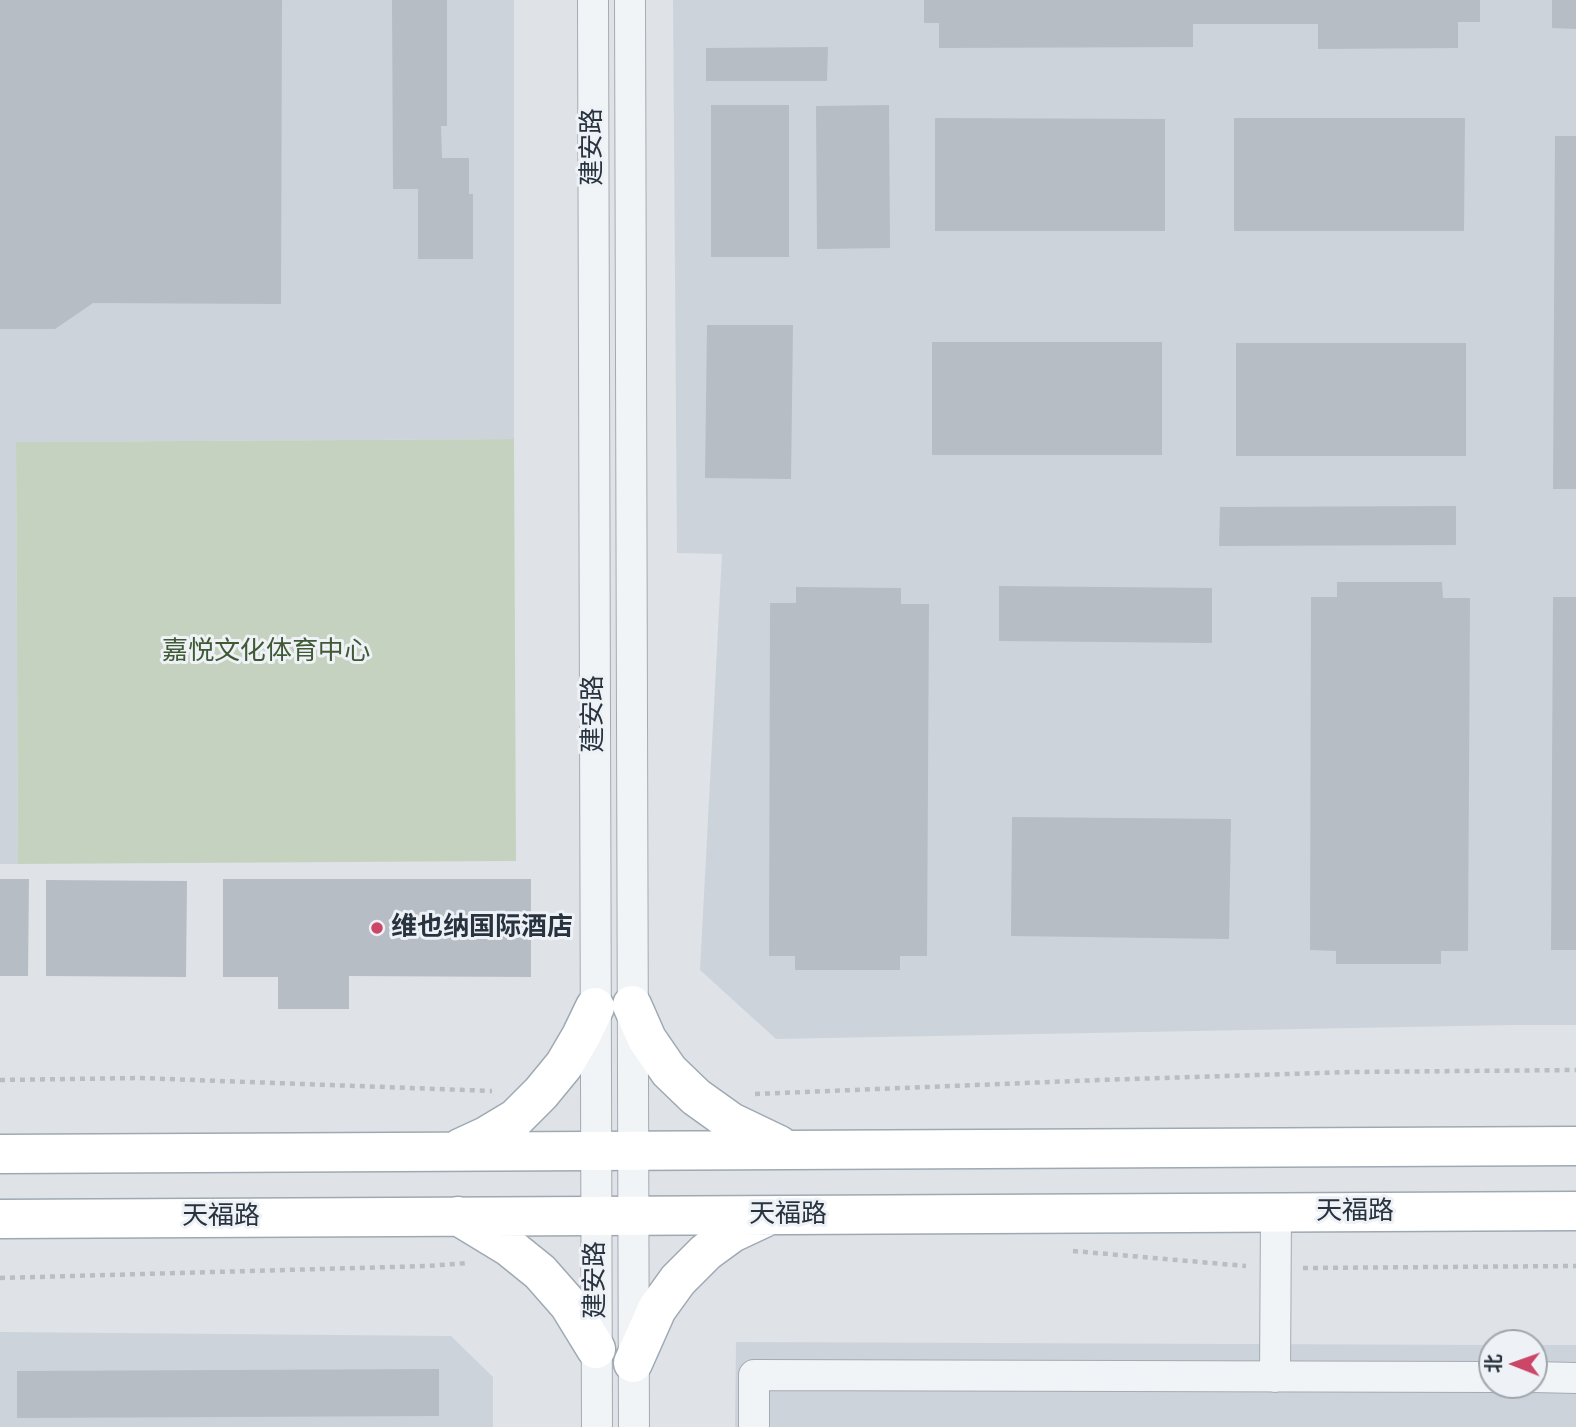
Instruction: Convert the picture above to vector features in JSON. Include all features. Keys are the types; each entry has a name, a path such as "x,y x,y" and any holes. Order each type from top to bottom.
{"main road":[{"path":"632,1005 647,1039 669,1071 696,1097 731,1122 788,1149"},
{"path":"454,1151 516,1118 541,1093 564,1065 595,1007"},
{"path":"0,1154 1576,1146"},
{"name":"天福路","path":"0,1219 1576,1211"},
{"path":"634,1363 657,1309 678,1280 706,1252 733,1233 770,1215"},
{"path":"458,1216 509,1247 540,1272 569,1305 596,1349"}],"street":[{"name":"建安路","path":"593,0 595,1007 614,1151 615,1215 634,1363 634,1427"},
{"name":"建安路","path":"614,1151 632,1005 630,0"},
{"path":"1275,1377 1276,1213"},
{"name":"建安路","path":"597,1427 596,1349 615,1215"},
{"path":"754,1427 754,1375 1478,1377"},
{"path":"1548,1377 1576,1378"}],"path":[{"path":"752,1094 1351,1072 1576,1070"},
{"path":"0,1080 140,1078 541,1093"},
{"path":"1069,1251 1276,1269 1576,1266"},
{"path":"0,1278 469,1263"}],"shaded area":[{"path":"0,0 514,0 514,439 16,442 18,864 0,864"},
{"path":"673,0 1576,0 1576,1025 776,1039 700,970 722,554 677,553"},
{"path":"0,1332 451,1336 493,1377 493,1427 0,1427"},
{"path":"736,1342 1478,1345 1478,1399 1548,1399 1548,1345 1576,1345 1576,1427 735,1427"}],"green space":[{"name":"嘉悦文化体育中心","path":"514,439 516,861 18,864 16,442"}],"building":[{"path":"0,0 282,0 281,304 93,303 55,329 0,329"},
{"path":"392,0 447,0 447,126 441,126 442,158 469,158 469,194 473,194 473,259 418,259 418,189 393,189"},
{"path":"924,0 1480,0 1480,22 1458,22 1458,48 1318,49 1318,24 1193,24 1193,47 939,48 939,23 924,23"},
{"path":"1552,0 1576,0 1576,29 1552,28"},
{"path":"828,47 827,81 706,81 706,48"},
{"path":"711,105 789,105 789,257 711,257"},
{"path":"889,105 890,248 817,249 816,106"},
{"path":"935,118 1165,119 1165,231 935,231"},
{"path":"1234,118 1465,118 1464,231 1234,231"},
{"path":"1555,136 1576,136 1576,489 1553,489"},
{"path":"707,325 793,325 791,479 705,478"},
{"path":"932,342 1162,342 1162,455 932,455"},
{"path":"1236,343 1466,343 1466,456 1236,456"},
{"path":"1456,506 1456,545 1219,546 1220,507"},
{"path":"1337,582 1442,582 1443,598 1470,598 1468,951 1441,951 1441,964 1336,964 1336,951 1310,950 1311,597 1337,597"},
{"path":"999,586 1212,588 1212,643 999,641"},
{"path":"796,587 901,588 901,604 929,604 927,956 900,956 900,970 795,970 795,956 769,956 770,603 796,603"},
{"path":"1553,597 1576,597 1576,950 1551,950"},
{"path":"1012,817 1231,819 1229,939 1011,936"},
{"path":"0,879 29,879 28,976 0,976"},
{"name":"维也纳国际酒店","path":"223,879 531,879 531,977 349,976 349,1009 278,1009 278,977 223,977"},
{"path":"46,880 187,881 186,977 46,976"},
{"path":"439,1369 439,1416 17,1418 17,1371"}],"place":[{"name":"维也纳国际酒店","path":"377,928"}]}
